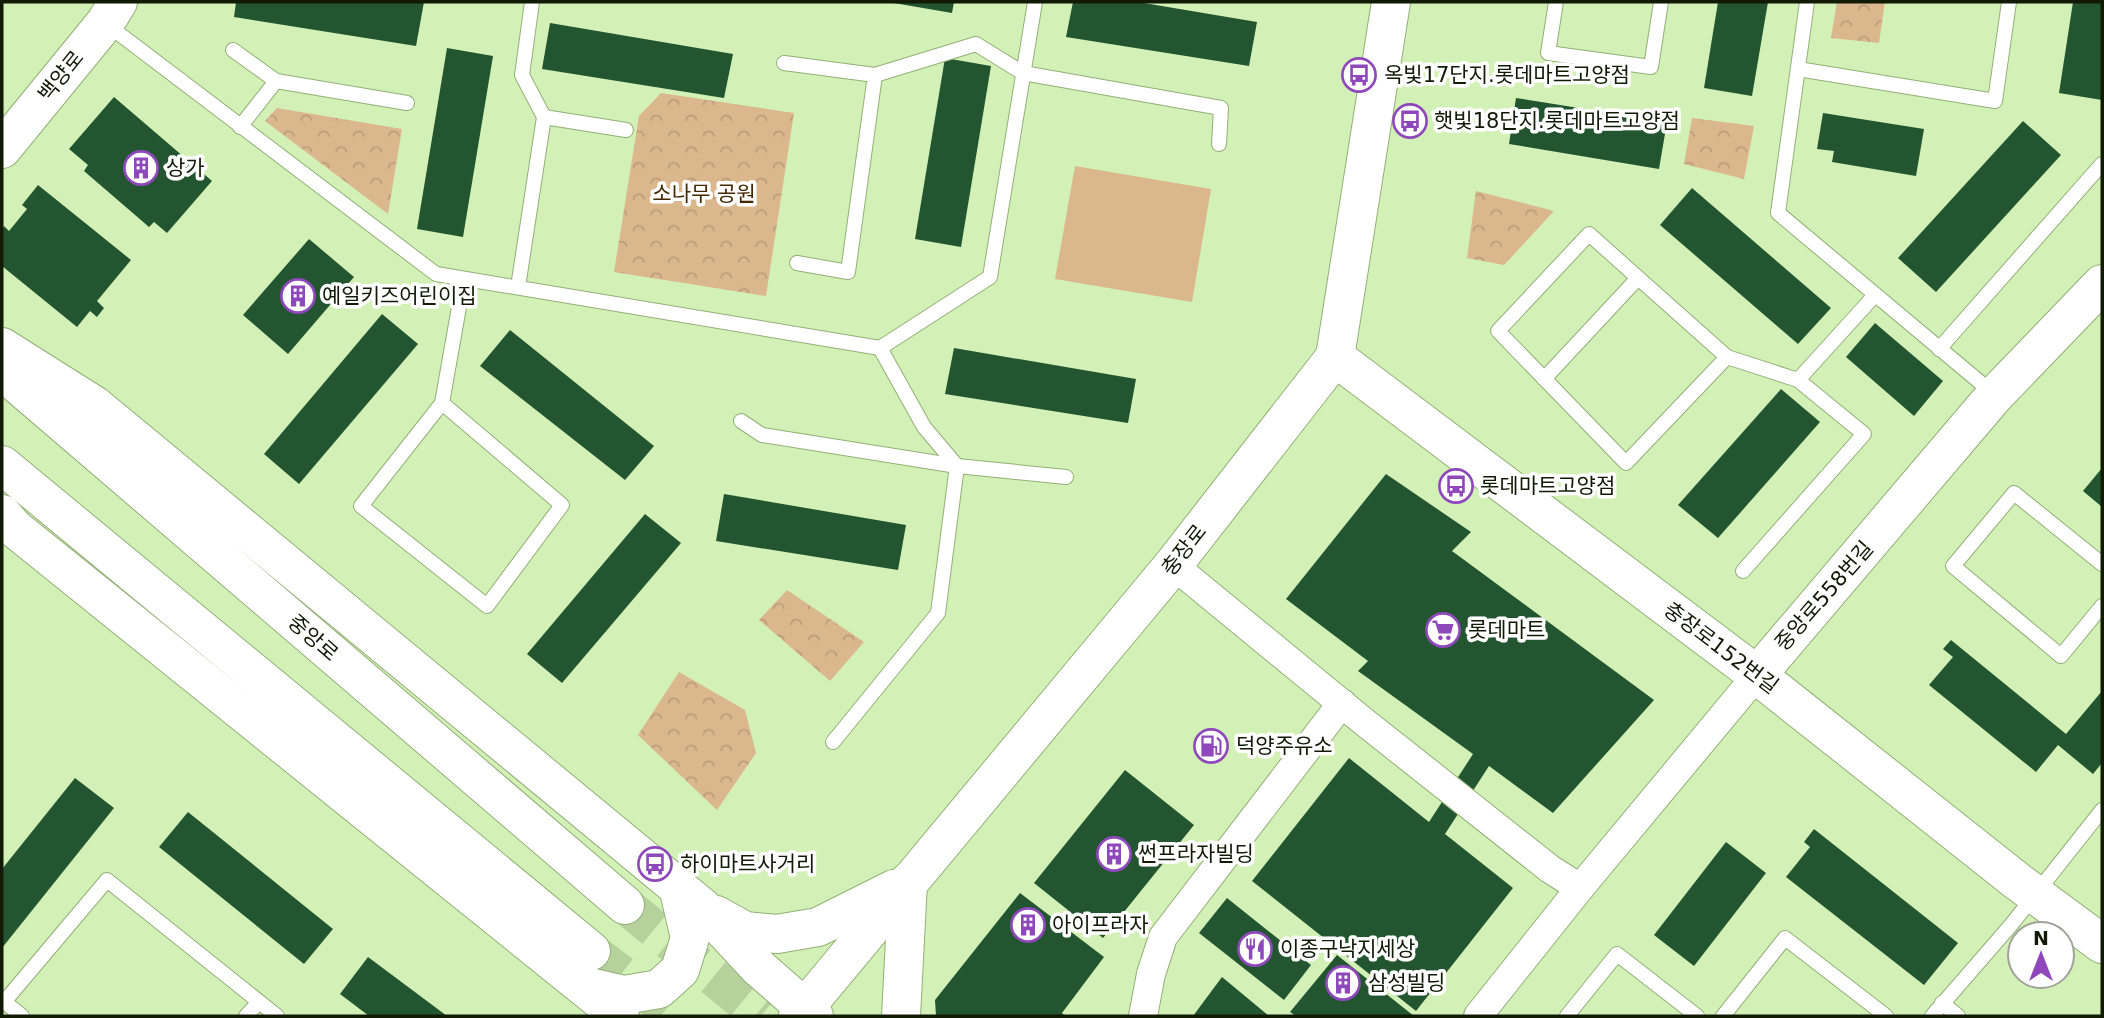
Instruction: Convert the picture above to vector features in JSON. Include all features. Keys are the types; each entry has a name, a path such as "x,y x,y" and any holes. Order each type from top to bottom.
{"main road":[{"name":"충장로","path":"805,1014 908,882 1173,565 1335,357 1391,2"},
{"name":"백양로","path":"2,149 112,13"},
{"name":"중앙로558번길","path":"1757,675 1995,395 2102,284"},
{"path":"2,347 94,405 691,898 805,1014"},
{"name":"충장로152번길","path":"1335,357 1757,675 2034,894 2102,944"},
{"name":"중앙로","path":"2,371 625,905"},
{"path":"2,465 585,968 619,1016"},
{"path":"2,514 13,528 585,968 624,995 659,989 680,970 690,938 691,898"},
{"path":"691,898 745,931 776,934 818,928 908,882"},
{"path":"901,1016 908,882"}],"street":[{"path":"1173,565 1550,869 1580,888"},
{"name":"중앙로558번길","path":"1478,1016 1580,888 1757,675"},
{"path":"1143,1016 1151,974 1163,937 1342,703"}],"lane":[{"path":"518,287 544,117 522,75 532,2"},
{"path":"112,13 240,127 436,274 880,348 990,277 1035,2"},
{"path":"1556,2 1548,53 1651,67 1661,2"},
{"path":"1807,2 1779,213 1995,395"},
{"path":"1798,69 1995,101 2009,2"},
{"path":"784,63 875,75 976,44 1023,73 1221,108 1219,144"},
{"path":"233,50 276,81 407,103"},
{"path":"797,263 848,272 875,75"},
{"path":"240,127 276,81"},
{"path":"544,117 626,130"},
{"path":"1939,349 2102,164"},
{"path":"1727,357 1626,463 1498,331 1589,233 1727,357 1798,380 1864,434 1743,572"},
{"path":"1544,379 1638,278"},
{"path":"442,403 562,505 486,606 361,506 442,403 464,279"},
{"path":"1798,380 1875,295"},
{"path":"833,742 939,613 957,466 924,427 880,348"},
{"path":"741,421 762,435 957,466 1066,477"},
{"path":"2102,564 2014,493 1953,566 2061,656 2102,606"},
{"path":"1932,1016 2102,810"},
{"path":"22,1016 3,1001 107,880 277,1016"},
{"path":"1723,1016 1785,938 1886,1016"},
{"path":"1567,1016 1617,954 1697,1016"},
{"path":"246,1016 258,1002"},
{"path":"1942,1003 1958,1016"}],"green space":[{"path":"1837,2 1885,2 1879,43 1831,38"},
{"name":"소나무 공원","path":"661,93 794,113 766,296 614,272 639,116"},
{"path":"277,108 402,129 388,214 265,121"},
{"path":"1692,118 1754,126 1744,179 1684,164"},
{"path":"1075,166 1211,189 1192,302 1055,279"},
{"path":"1476,191 1554,211 1504,265 1467,258"},
{"path":"787,590 864,642 830,681 759,620"},
{"path":"679,672 745,710 756,753 717,810 638,735"}],"building":[{"path":"236,2 424,2 416,46 234,17"},
{"path":"888,2 954,2 952,13"},
{"path":"1073,2 1138,2 1257,22 1249,66 1066,37"},
{"path":"1718,2 1768,2 1752,96 1704,88"},
{"path":"2073,2 2102,2 2102,100 2059,93"},
{"path":"550,23 733,54 724,98 542,69"},
{"path":"447,48 493,56 463,237 417,229"},
{"path":"945,58 991,66 961,247 915,239"},
{"name":"상가","path":"114,97 212,181 167,233 154,222 149,227 84,171 88,165 69,149"},
{"path":"1516,98 1667,122 1659,169 1509,144"},
{"path":"1823,113 1924,129 1916,176 1832,162 1834,151 1817,149"},
{"path":"2023,121 2061,155 1936,292 1898,258"},
{"path":"38,185 131,260 97,301 104,308 97,317 90,311 77,327 2,266 2,230 4,226 9,231 27,209 22,205"},
{"path":"1692,188 1831,308 1798,344 1660,225"},
{"name":"예일키즈어린이집","path":"309,239 354,277 288,354 243,315"},
{"path":"382,314 418,344 299,484 264,454"},
{"path":"1875,323 1943,381 1914,416 1846,357"},
{"path":"510,330 654,446 625,480 480,366"},
{"path":"954,348 1136,379 1128,423 945,394"},
{"path":"1781,389 1820,422 1718,538 1678,505"},
{"path":"2102,468 2102,507 2083,491"},
{"name":"롯데마트","path":"1386,474 1471,532 1452,551 1654,700 1553,813 1489,766 1445,834 1513,888 1416,1011 1252,881 1349,758 1429,822 1473,754 1358,671 1368,661 1286,599"},
{"path":"724,494 906,525 898,570 716,541"},
{"path":"645,514 681,543 562,683 527,654"},
{"path":"1951,640 2066,734 2102,691 2102,763 2093,774 2058,745 2036,772 1929,685 1953,657 1943,649"},
{"name":"썬프라자빌딩","path":"1125,770 1194,825 1103,938 1034,883"},
{"path":"75,778 114,808 2,948 2,869"},
{"path":"188,812 333,929 304,964 159,847"},
{"path":"1814,829 1958,943 1924,985 1786,877 1810,847 1804,842"},
{"path":"1726,842 1766,873 1694,966 1654,935"},
{"name":"아이프라자","path":"1020,893 1104,957 1062,1013 1065,1016 936,1016 935,1000"},
{"name":"이종구낙지세상","path":"1227,898 1311,965 1284,1000 1199,933"},
{"name":"삼성빌딩","path":"1337,955 1414,1016 1296,1016 1290,1012"},
{"path":"368,957 447,1016 369,1016 340,994"},
{"path":"1222,977 1269,1016 1193,1016"}],"tunnel":[{"path":"625,905 761,1016"},
{"path":"591,951 676,1016"}],"place":[{"name":"옥빛17단지.롯데마트고양점","path":"1359,75"},
{"name":"햇빛18단지.롯데마트고양점","path":"1410,121"},
{"name":"상가","path":"141,168"},
{"name":"예일키즈어린이집","path":"298,296"},
{"name":"롯데마트고양점","path":"1456,486"},
{"name":"롯데마트","path":"1443,630"},
{"name":"덕양주유소","path":"1211,746"},
{"name":"썬프라자빌딩","path":"1114,854"},
{"name":"하이마트사거리","path":"655,864"},
{"name":"아이프라자","path":"1028,925"},
{"name":"이종구낙지세상","path":"1255,949"},
{"name":"삼성빌딩","path":"1343,983"}]}
